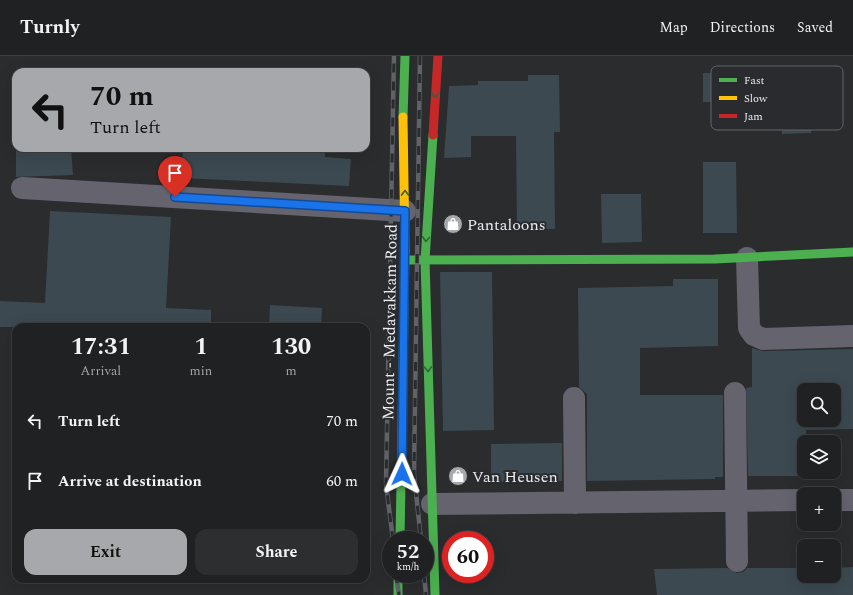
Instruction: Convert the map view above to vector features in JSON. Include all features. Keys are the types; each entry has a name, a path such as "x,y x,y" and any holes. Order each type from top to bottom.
{"main road":[{"name":"Mount - Medavakkam Road","path":"400,531 405,260 405,56"},
{"path":"435,595 425,260 438,56"},
{"path":"405,260 747,258 853,252"},
{"path":"398,583 398,595"}],"street":[{"path":"22,188 405,211"},
{"path":"747,258 749,328 754,335 763,339 853,336"},
{"path":"735,393 737,561"},
{"path":"574,398 575,503"},
{"path":"432,504 797,500"},
{"path":"841,500 853,500"}],"building":[{"path":"703,73 711,73 711,102 703,102"},
{"path":"528,75 559,75 560,132 554,132 555,229 517,229 516,136 471,136 471,157 444,158 449,86 478,85 478,81 528,81"},
{"path":"782,130 811,130 811,133 782,134"},
{"path":"16,152 71,152 73,175 16,177"},
{"path":"183,152 325,152 325,157 351,159 349,186 181,178"},
{"path":"703,162 736,162 737,233 703,233"},
{"path":"601,194 641,194 642,242 602,243"},
{"path":"50,211 171,217 166,308 211,310 211,323 12,323 12,327 0,327 0,301 45,303"},
{"path":"440,272 492,272 494,430 443,431"},
{"path":"673,279 718,279 718,346 640,348 640,395 723,395 723,477 715,477 715,479 587,481 587,394 579,387 578,288 673,286"},
{"path":"270,305 322,308 321,323 269,323"},
{"path":"752,348 763,351 853,349 853,429 806,430 806,435 797,435 797,476 748,476 746,388 752,387"},
{"path":"562,443 562,481 491,482 491,444"},
{"path":"853,567 853,595 657,595 654,569 727,568 737,573 743,572 747,568 797,568 797,583 841,583 841,568"}],"railway":[{"path":"392,531 386,484 394,56"},
{"path":"420,56 414,474 420,531"},
{"path":"397,583 399,595"},
{"path":"425,583 426,595"}],"traffic: fast":[{"path":"403,117 405,56"},
{"path":"433,135 425,260 435,595"},
{"path":"400,531 405,252"},
{"path":"407,260 715,259 853,252"},
{"path":"398,583 398,595"}],"traffic: slow":[{"path":"403,117 405,252"}],"traffic: jam":[{"path":"433,135 438,56"}],"place":[{"name":"Pantaloons","path":"453,224"},
{"name":"Van Heusen","path":"458,476"}],"route":[{"path":"175,197 405,211 402,474"}]}
